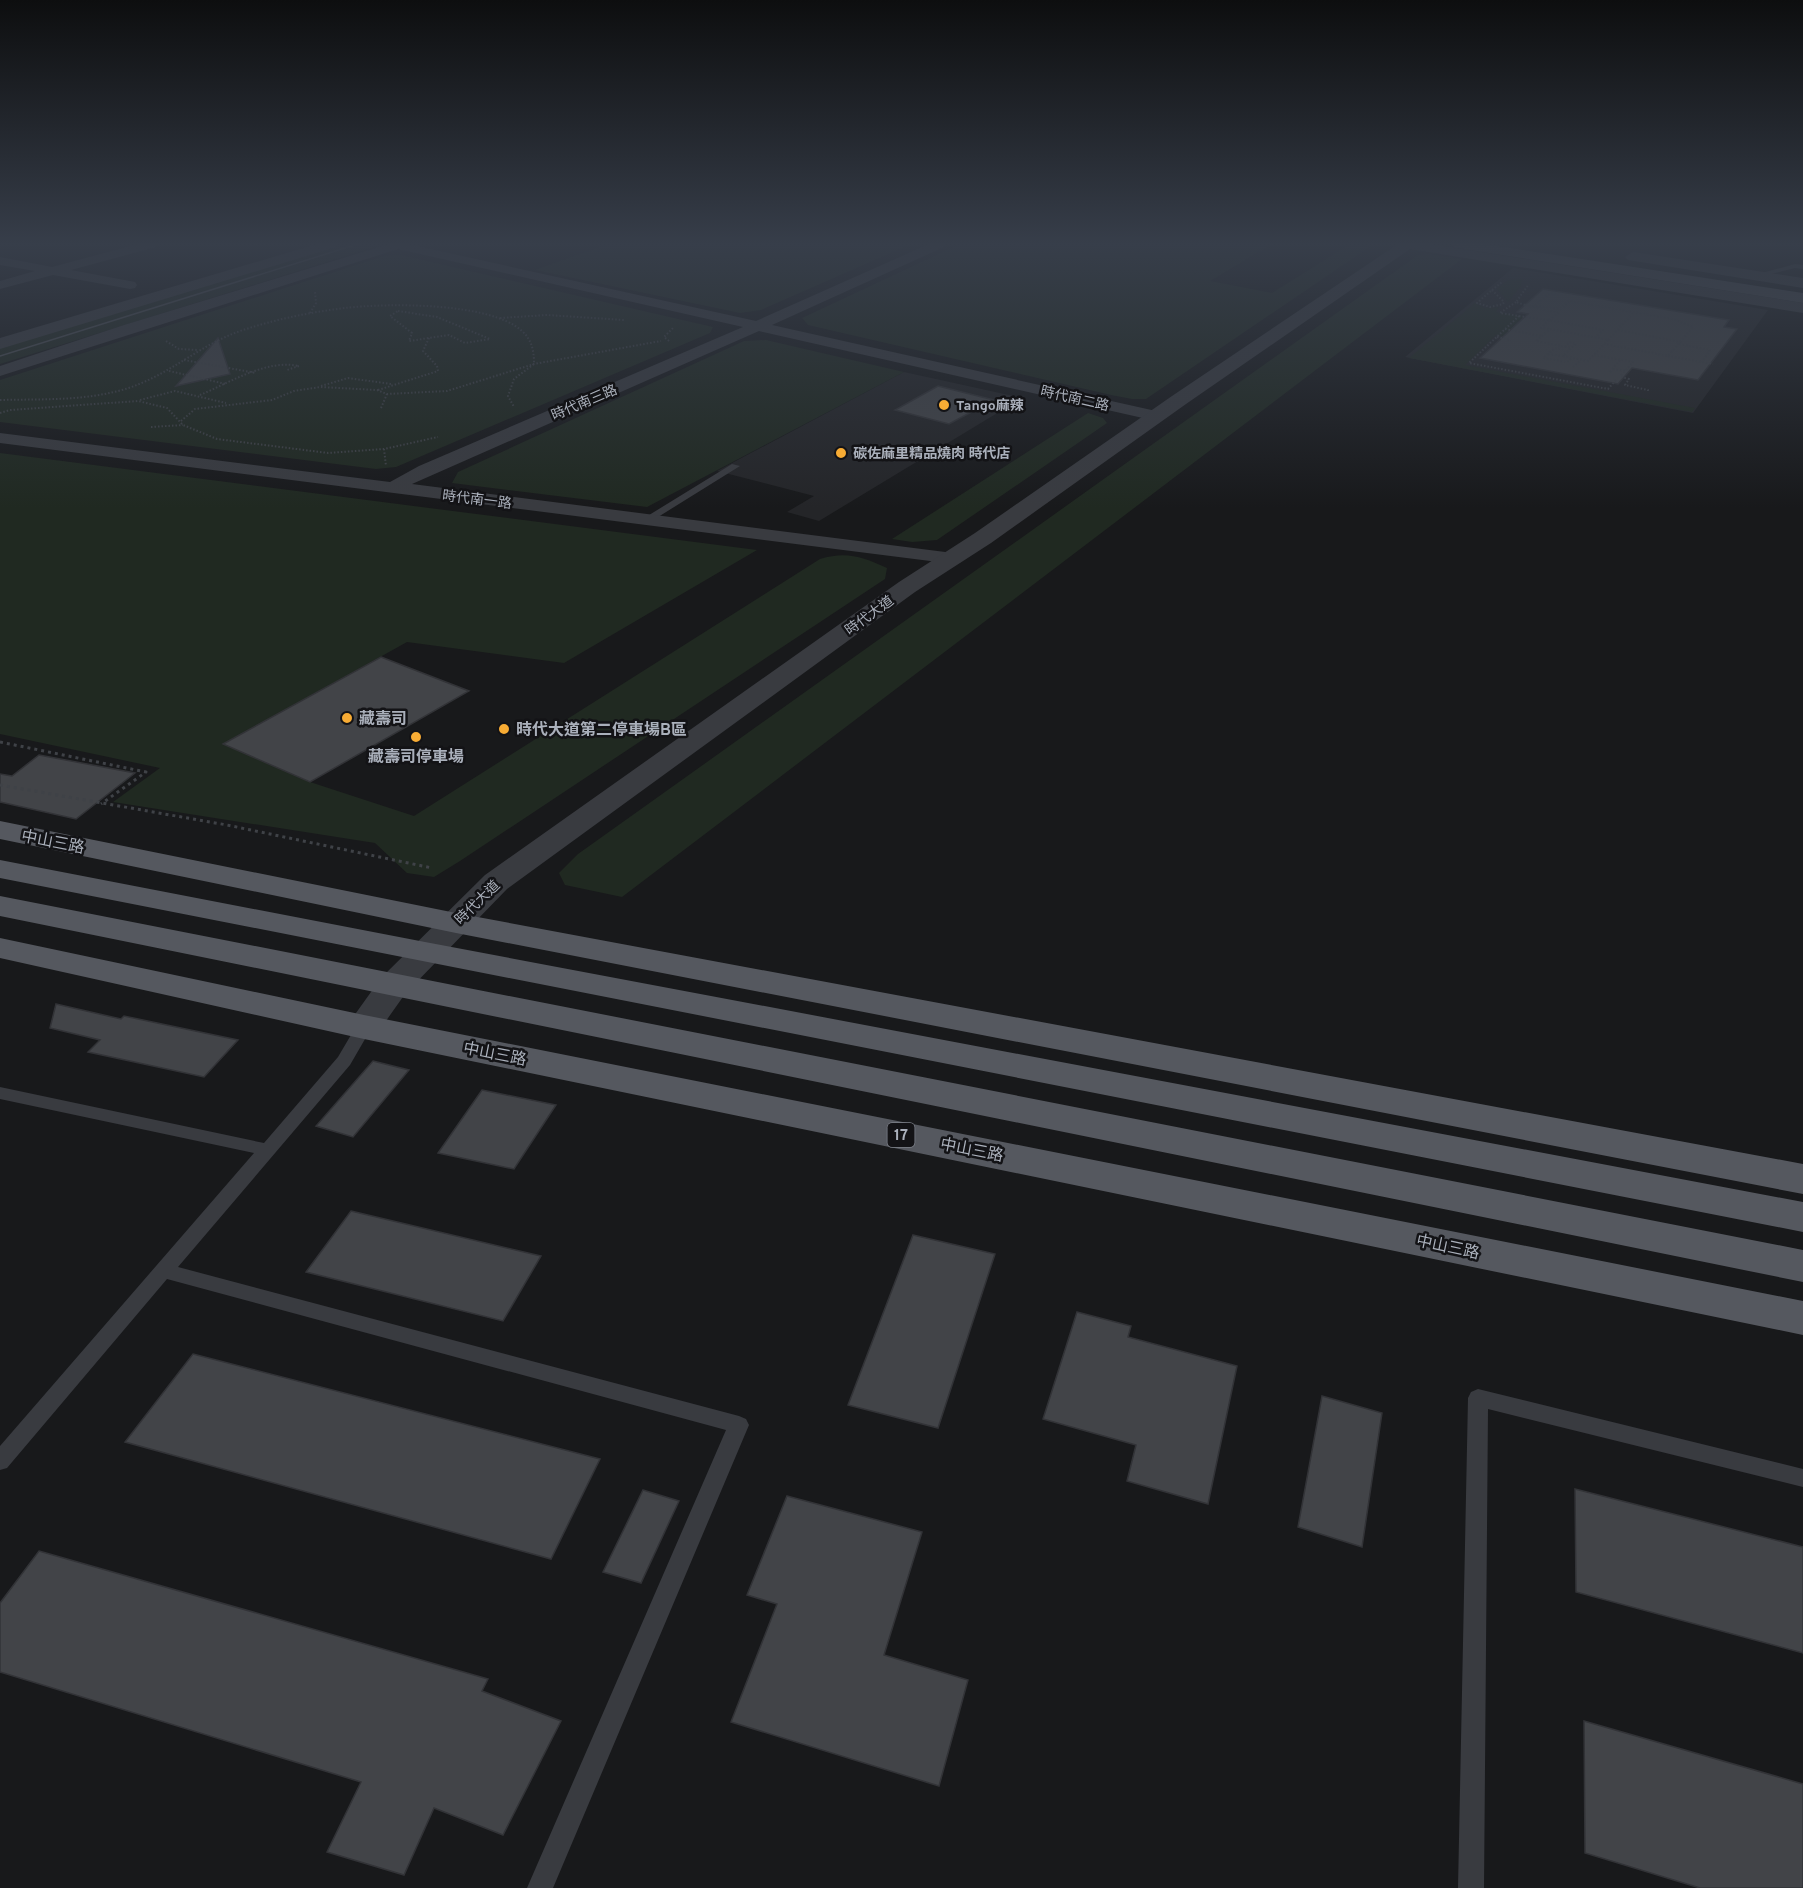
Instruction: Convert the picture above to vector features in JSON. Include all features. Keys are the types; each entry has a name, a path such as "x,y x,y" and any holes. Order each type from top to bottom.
{"main road":[{"name":"中山三路","path":"0,830 456,923 1803,1179"},
{"path":"0,869 425,953 1803,1217"},
{"path":"0,906 1803,1266"},
{"name":"中山三路","path":"0,948 364,1027 1803,1318"}],"street":[{"path":"0,339 23,332"},
{"path":"0,344 39,332"},
{"path":"0,371 117,332"},
{"name":"時代南三路","path":"390,480 425,470 746,332"},
{"name":"時代南二路","path":"787,332 1156,416"},
{"name":"時代大道","path":"364,1027 393,986 496,882 907,587 954,558 1278,332"},
{"name":"時代南一路","path":"0,438 390,480 646,520 954,558"}],"lane":[{"path":"646,520 735,466"},
{"path":"0,1461 344,1061 364,1027"},
{"path":"0,1093 268,1150"},
{"path":"164,1271 739,1425 540,1888"},
{"path":"1471,1888 1478,1398 1803,1478"}],"path":[{"path":"0,400 73,399 122,390 168,371 209,344 246,332"},
{"path":"411,332 409,341 448,335 465,343 490,339 473,332"},
{"path":"515,408 508,396 514,379 534,364 536,350 527,335 522,332"},
{"path":"669,332 664,337 677,343"},
{"path":"1502,332 1469,363 1608,389 1617,379"},
{"path":"1518,332 1542,336"},
{"path":"1546,332 1536,342 1570,349"},
{"path":"1566,332 1608,340"},
{"path":"1595,338 1601,332"},
{"path":"1548,354 1588,361 1615,332"},
{"path":"1627,332 1710,350 1702,362"},
{"path":"1668,356 1689,332"},
{"path":"1496,337 1511,340"},
{"path":"377,390 387,394 447,391 534,364 678,338"},
{"path":"181,421 195,409 272,400 294,391 320,387 377,390 395,385 438,370 423,351 429,339"},
{"path":"1563,356 1576,344 1569,342 1564,347"},
{"path":"1604,344 1713,364"},
{"path":"1570,349 1555,348 1543,358 1567,363 1572,357"},
{"path":"1594,355 1633,362 1620,377 1629,379 1625,385 1648,390 1648,393"},
{"path":"1573,367 1581,359"},
{"path":"183,360 256,373"},
{"path":"1610,372 1620,360"},
{"path":"200,395 256,373 293,363 299,366 287,370"},
{"path":"1613,369 1626,371"},
{"path":"168,371 227,385"},
{"path":"320,387 330,381 348,377 366,377 395,385"},
{"path":"0,413 10,410 138,401 175,391 200,395 230,404"},
{"path":"96,405 100,394"},
{"path":"381,408 387,394"},
{"path":"10,410 13,399"},
{"path":"138,401 167,408 183,425"},
{"path":"151,427 183,425 217,439 328,453 384,449 419,442"},
{"path":"384,449 390,480"},
{"path":"0,742 146,772 101,805"},
{"path":"0,785 101,805 227,825 432,868"}],"shaded area":[{"path":"46,332 102,332 0,364 0,346"},
{"path":"148,332 710,332 396,467 376,469 0,422 0,380"},
{"path":"839,332 1244,332 1146,399 1111,395"},
{"path":"1310,332 1366,332 622,897 565,885 559,873 578,854"},
{"path":"1435,332 1752,332 1693,413 1405,357"},
{"path":"1440,332 1507,332 1503,336 1496,335 1465,365 1695,408 1692,412 1409,358"},
{"path":"766,340 904,372 647,507 452,483 458,472 744,341"},
{"path":"904,372 1022,398 819,521 787,512 814,496 717,471"},
{"path":"1088,413 1103,418 1107,423 937,540 912,542 892,539"},
{"path":"0,453 757,550 564,663 407,642 224,744 310,782 414,816 820,559 838,555 854,556 887,568 885,579 434,877 407,873 375,843 113,802 160,768 0,734"}],"building":[{"path":"1508,332 1735,332 1698,380 1632,368 1618,384 1480,358"},
{"path":"218,338 230,374 176,386"},
{"name":"Tango麻辣","path":"938,386 994,400 949,424 895,410"},
{"name":"藏壽司","path":"381,657 469,691 310,782 223,744"},
{"path":"39,755 135,773 76,819 0,802 0,774 12,776"},
{"path":"56,1004 121,1019 124,1016 238,1040 204,1077 88,1052 100,1040 50,1028"},
{"path":"373,1061 409,1070 353,1137 316,1126"},
{"path":"482,1090 556,1105 514,1169 438,1153"},
{"path":"351,1211 541,1256 503,1321 306,1272"},
{"path":"913,1235 995,1254 938,1428 848,1405"},
{"path":"1077,1312 1131,1326 1128,1337 1237,1366 1208,1504 1127,1481 1136,1445 1043,1419"},
{"path":"193,1354 600,1459 551,1559 125,1442"},
{"path":"1322,1396 1382,1413 1362,1547 1298,1527"},
{"path":"1575,1489 1803,1547 1803,1653 1576,1592"},
{"path":"643,1490 679,1501 641,1583 603,1572"},
{"path":"787,1496 922,1532 884,1655 968,1680 939,1786 731,1722 777,1604 747,1595"},
{"path":"39,1551 488,1679 482,1691 561,1721 503,1835 434,1808 404,1875 327,1852 361,1782 0,1672 0,1603"},
{"path":"1584,1721 1803,1784 1803,1888 1700,1888 1585,1853"}],"tram line":[{"path":"0,356 76,332"}],"place":[{"name":"Tango麻辣","path":"944,405"},
{"name":"碳佐麻里精品燒肉 時代店","path":"841,453"},
{"name":"藏壽司","path":"347,718"},
{"name":"時代大道第二停車場B區","path":"504,729"},
{"name":"藏壽司停車場","path":"416,737"}]}
